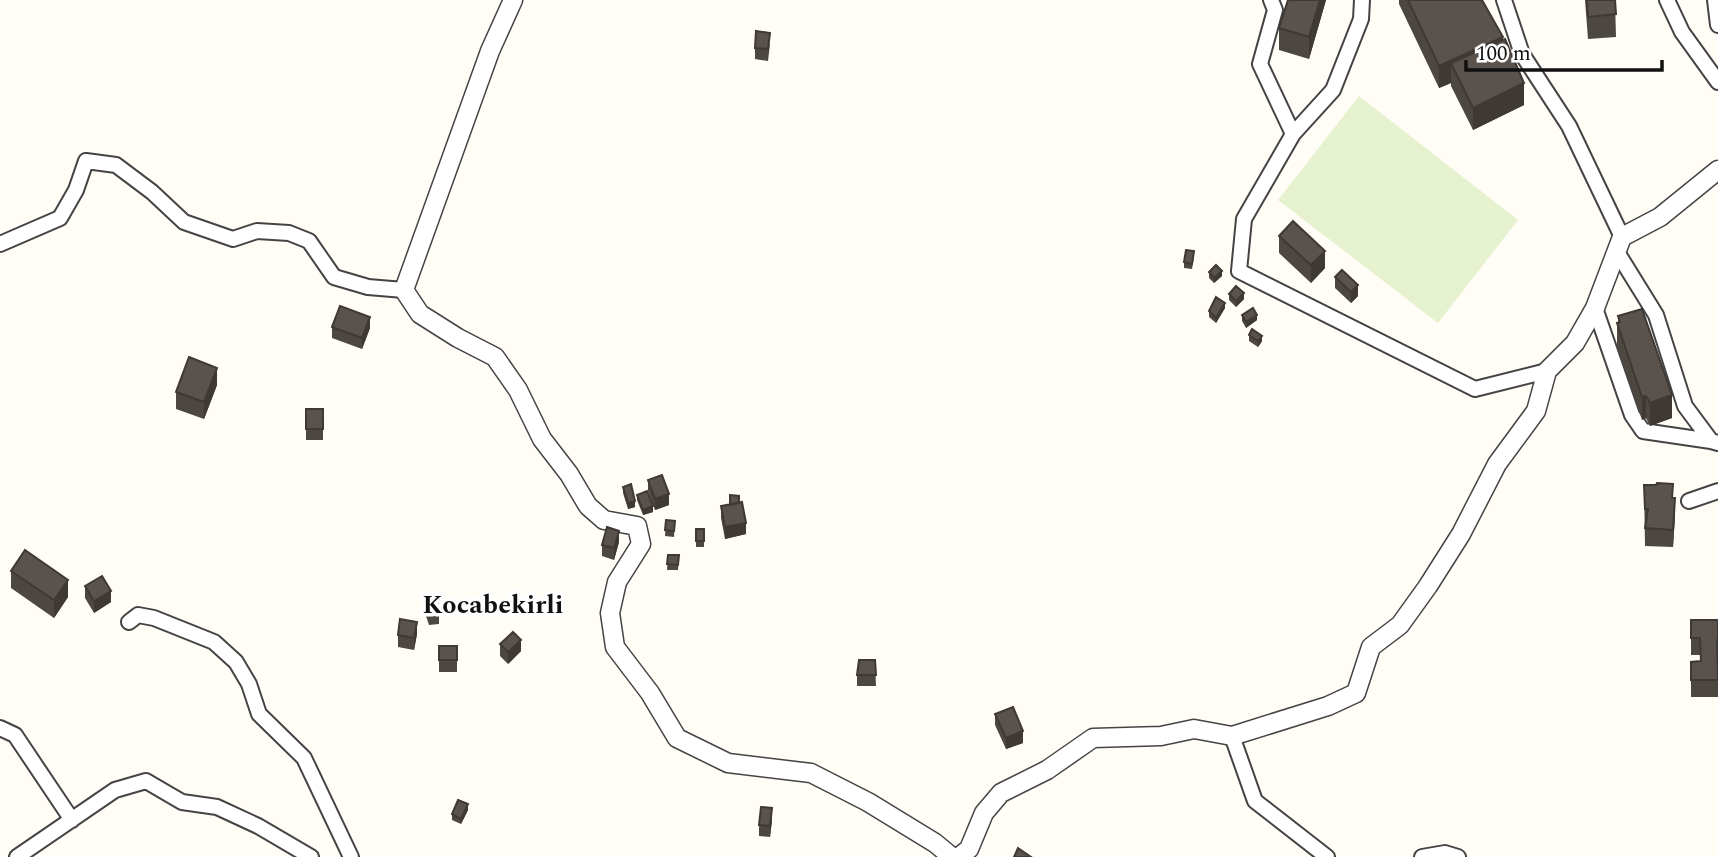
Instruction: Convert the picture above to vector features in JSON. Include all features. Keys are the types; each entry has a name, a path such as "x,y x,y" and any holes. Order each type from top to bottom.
{"street":[{"path":"404,290 490,51 513,0"},
{"path":"1271,0 1275,10 1260,64 1293,134"},
{"path":"1362,0 1361,19 1333,89 1293,134 1244,219 1239,271 1475,389 1548,371"},
{"path":"1503,0 1522,54 1569,126 1651,316 1685,406 1715,442"},
{"path":"1667,0 1682,32 1718,82"},
{"path":"1715,0 1718,25"},
{"path":"0,244 60,218 76,190 86,160 116,164 184,222 233,239 257,231 289,233 309,241 334,277 369,287 404,290"},
{"path":"959,857 969,849 985,813 1001,793 1047,770 1093,738 1161,736 1194,729 1232,736 1328,706 1356,693 1371,647 1400,625 1461,534 1497,464 1536,411 1548,371 1575,342 1595,308 1619,245 1660,217 1718,170"},
{"path":"404,290 420,314 495,357 517,390 542,439 569,474 588,506 604,520 637,526 641,544 617,582 610,613 615,647 650,693 677,738 728,763 811,773 868,802 951,857"},
{"path":"1595,308 1609,332 1632,415 1643,431 1715,442"},
{"path":"1689,501 1718,491"},
{"path":"129,622 138,615 154,618 214,642 236,662 259,714 304,758 351,857"},
{"path":"0,728 15,735 72,820"},
{"path":"1232,736 1255,801 1326,857"},
{"path":"17,857 115,790 146,781 182,802 217,807 258,826 311,857"},
{"path":"1422,857 1445,853 1458,857"}],"green space":[{"path":"1359,96 1518,220 1438,323 1278,200"}],"building":[{"path":"1288,0 1320,0 1309,37 1279,28"},
{"path":"1408,0 1482,0 1503,37 1439,66"},
{"path":"1587,0 1615,0 1616,14 1588,17"},
{"path":"756,31 770,33 768,49 755,48"},
{"path":"1505,39 1524,83 1473,108 1451,63"},
{"path":"1293,221 1325,251 1311,265 1279,236"},
{"path":"1186,250 1194,251 1192,264 1184,262"},
{"path":"1216,265 1222,271 1214,278 1209,272"},
{"path":"1342,270 1358,285 1351,292 1335,277"},
{"path":"1236,286 1244,293 1236,301 1229,294"},
{"path":"1216,297 1225,303 1216,318 1209,311"},
{"path":"340,306 370,317 362,338 332,327"},
{"path":"1253,308 1257,315 1246,322 1242,315"},
{"path":"1642,309 1672,395 1650,403 1646,396 1642,397 1617,323 1620,322 1618,316"},
{"path":"1252,329 1262,336 1258,341 1249,335"},
{"path":"189,357 217,368 204,402 176,392"},
{"path":"306,409 323,409 323,429 306,429"},
{"path":"662,475 669,494 655,499 648,480"},
{"path":"631,484 635,501 628,503 623,487"},
{"path":"1673,484 1673,530 1645,528 1648,509 1645,509 1644,485"},
{"path":"647,491 653,506 643,510 637,495"},
{"path":"730,495 739,496 739,503 730,505"},
{"path":"742,502 746,523 725,527 721,506"},
{"path":"666,520 675,521 674,531 665,530"},
{"path":"607,527 619,531 614,548 602,545"},
{"path":"696,529 704,529 704,541 696,541"},
{"path":"25,550 68,580 54,600 11,571"},
{"path":"668,555 679,555 678,565 667,564"},
{"path":"102,576 111,591 94,601 85,586"},
{"path":"436,595 439,612 429,614 424,598"},
{"path":"400,619 417,622 414,638 398,635"},
{"path":"1691,620 1718,620 1718,680 1691,680 1691,662 1701,661 1700,638 1691,638"},
{"path":"513,632 521,640 508,652 500,644"},
{"path":"439,646 457,646 457,660 439,660"},
{"path":"859,660 875,660 876,675 857,675"},
{"path":"1013,707 1023,731 1006,738 995,714"},
{"path":"458,800 468,804 461,819 452,814"},
{"path":"761,807 772,808 770,826 759,825"},
{"path":"1018,848 1031,857 1014,857"}],"district":[{"name":"Kocabekirli","path":"493,605"}]}
